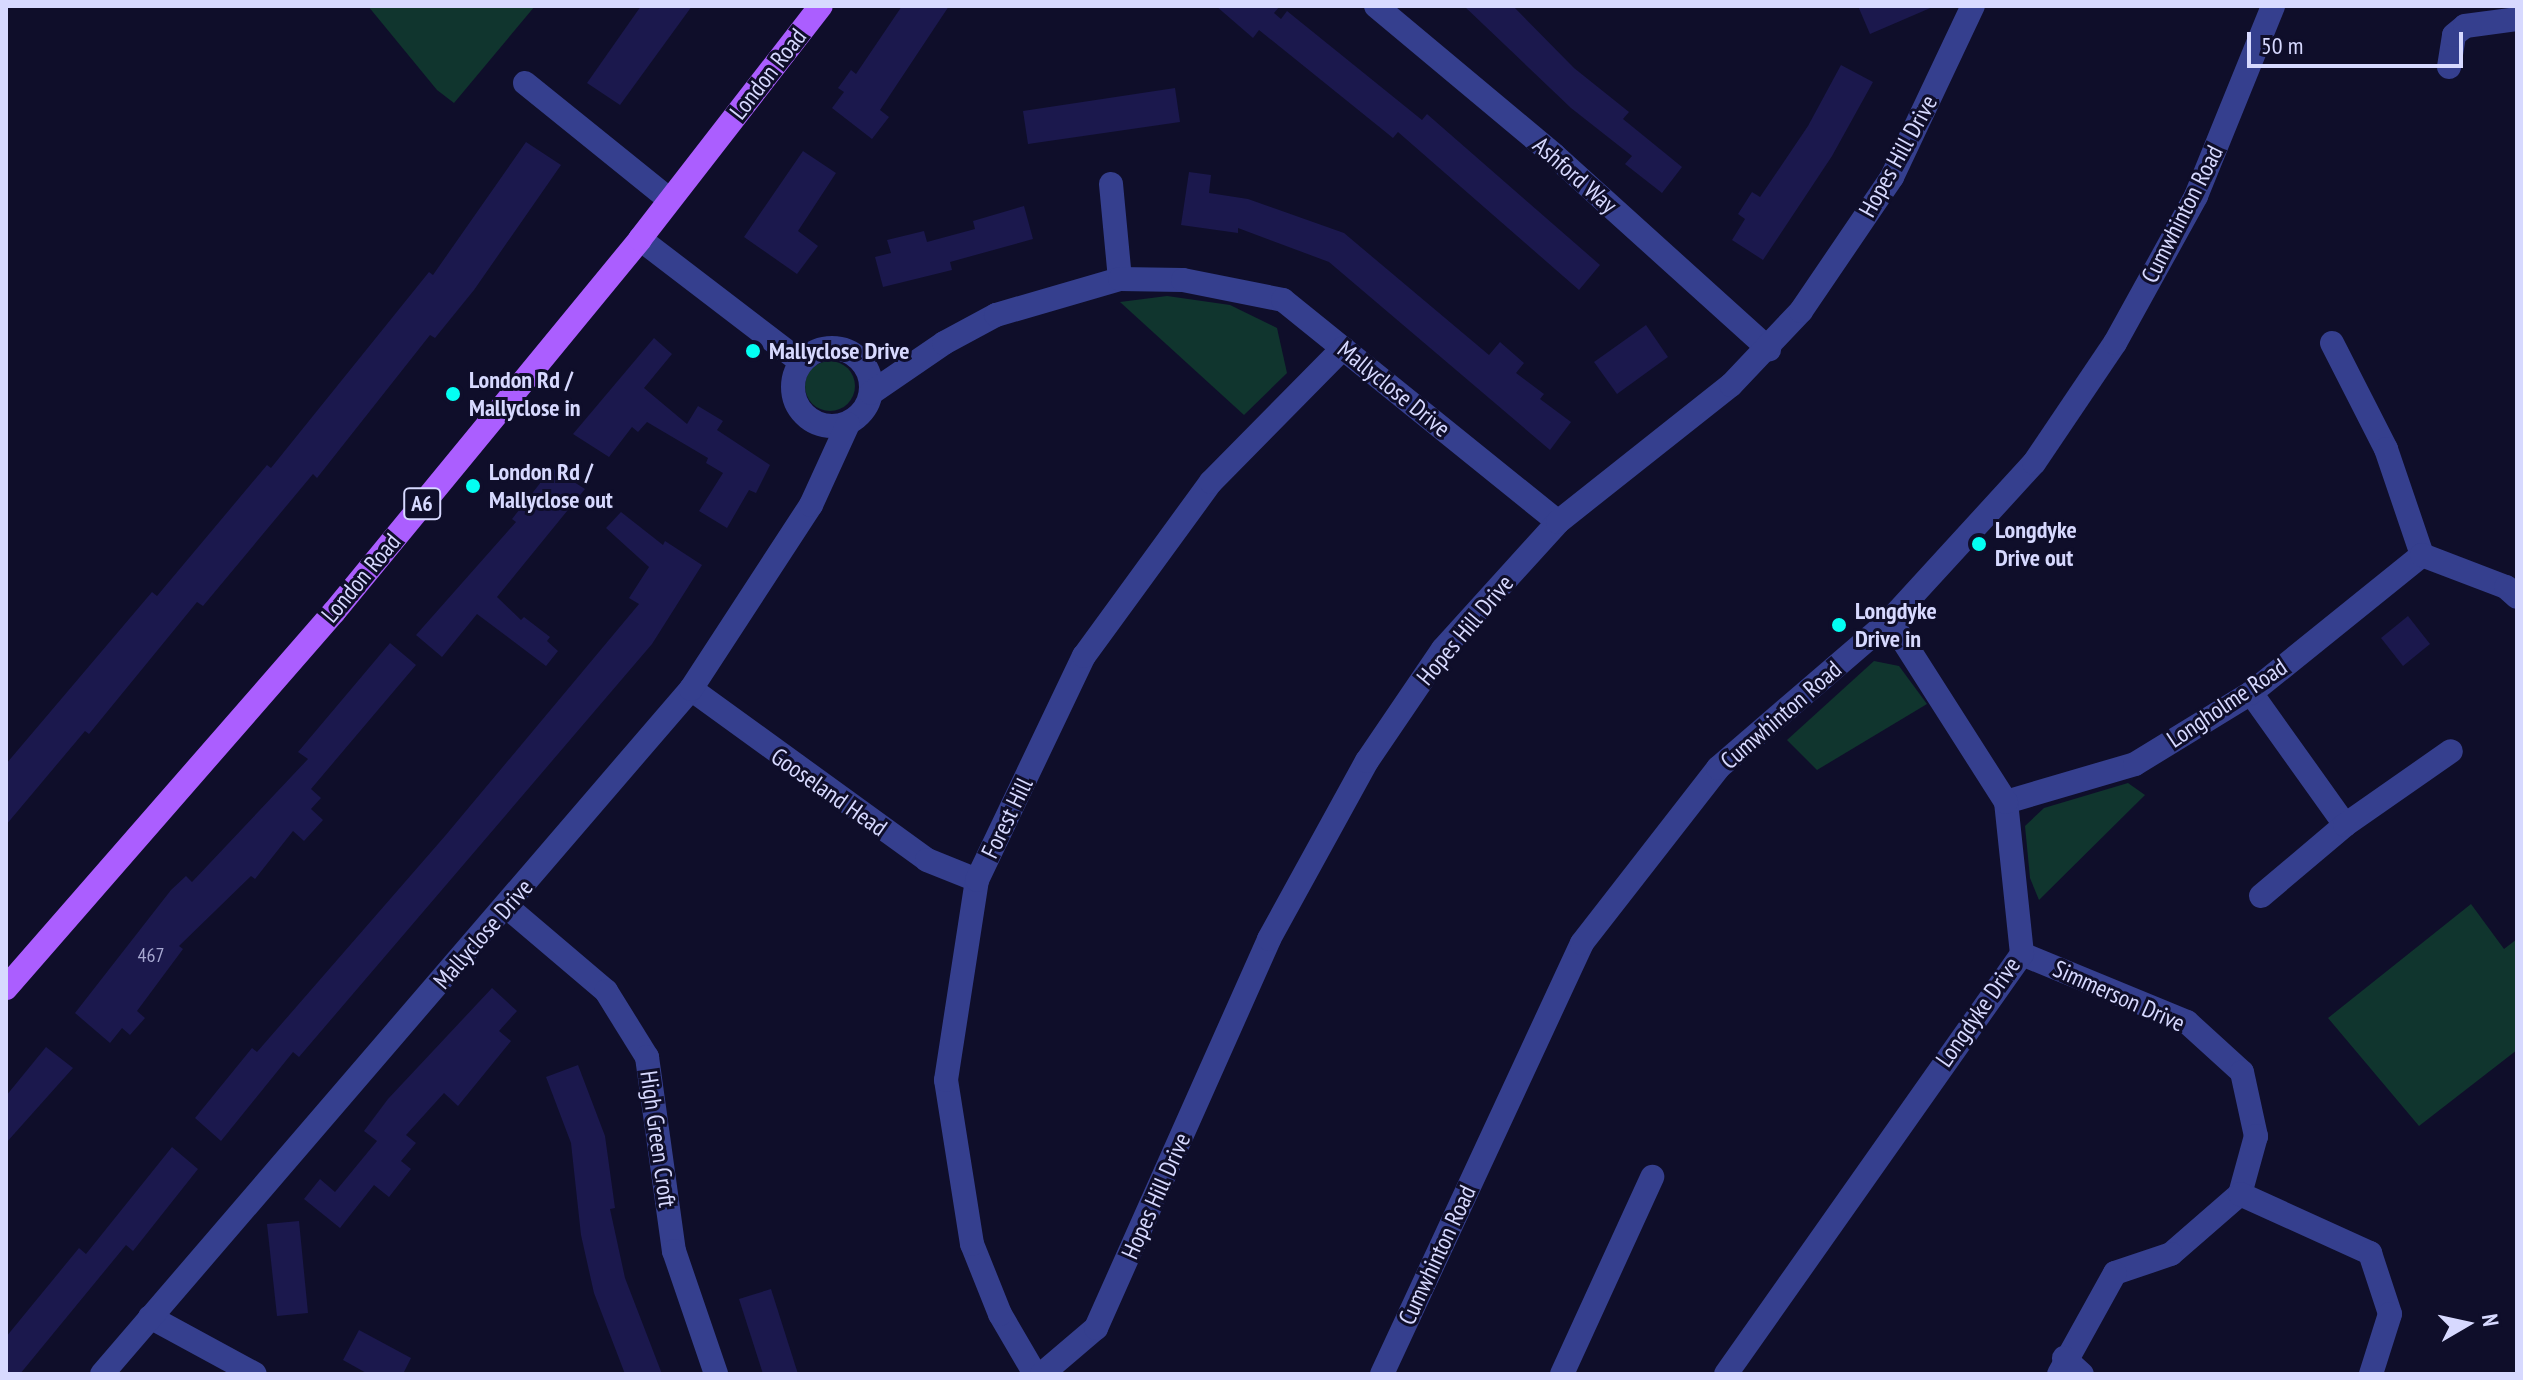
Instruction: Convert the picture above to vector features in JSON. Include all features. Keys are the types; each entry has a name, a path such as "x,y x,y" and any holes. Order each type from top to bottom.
{"main road":[{"name":"London Road","path":"6,988 334,612 640,239 821,6"}],"street":[{"name":"Ashford Way","path":"1376,6 1554,155 1769,349"},
{"name":"Hopes Hill Drive","path":"1042,1374 1096,1328 1269,939 1367,761 1443,649 1558,522 1769,349 1801,311 1892,177 1973,6"},
{"name":"Cumwhinton Road","path":"1382,1374 1582,943 1718,768 1890,620 2034,463 2115,343 2196,196 2273,6"},
{"path":"2449,67 2454,35 2465,26 2517,19"},
{"path":"525,83 670,200"},
{"path":"1111,184 1120,279"},
{"path":"640,239 801,362"},
{"name":"Mallyclose Drive","path":"102,1374 507,907 691,689 811,505 848,424 867,406 871,393 944,343 996,315 1120,279 1183,280 1283,300 1558,522"},
{"path":"2332,343 2386,449 2422,555 2506,587 2517,597"},
{"name":"Forest Hill","path":"1035,1374 1000,1314 972,1244 946,1080 977,880 1084,656 1211,482 1343,348"},
{"path":"848,424 814,423 798,407 792,385 801,362 819,350 852,353 868,370 871,393"},
{"name":"Longholme Road","path":"2006,802 2135,764 2251,693 2422,555"},
{"name":"Longdyke Drive","path":"1726,1374 2022,954 2006,802 1890,620"},
{"name":"Gooseland Head","path":"691,689 927,860 977,880"},
{"path":"2251,693 2345,825"},
{"path":"2261,896 2345,825 2451,751"},
{"name":"High Green Croft","path":"507,907 606,991 647,1057 674,1251 716,1374"},
{"name":"Simmerson Drive","path":"2022,954 2187,1022 2242,1072 2256,1136 2240,1194"},
{"path":"1562,1374 1652,1177"},
{"path":"2068,1369 2115,1273 2171,1254 2240,1194 2370,1253 2390,1314 2371,1374"},
{"path":"150,1317 255,1374"}],"green space":[{"path":"368,6 535,6 454,103 437,90"},
{"path":"1167,296 1230,305 1277,328 1287,373 1244,415 1120,302"},
{"path":"830,361 848,368 855,386 848,404 830,411 812,404 805,386 812,368"},
{"path":"1874,661 1899,666 1927,704 1817,770 1787,740"},
{"path":"2128,783 2145,795 2039,900 2030,878 2025,826 2044,808"},
{"path":"2471,904 2504,949 2517,939 2517,1050 2419,1126 2328,1018"}],"building":[{"path":"641,6 692,6 620,105 587,83"},
{"path":"902,6 949,6 880,110 889,117 872,139 832,108 844,92 838,88 851,70 856,74"},
{"path":"1216,6 1280,6 1274,13 1281,19 1287,11 1422,120 1427,114 1600,265 1579,290 1398,132 1393,138 1259,30 1253,38"},
{"path":"1464,6 1513,6 1574,68 1629,112 1623,119 1682,167 1662,193 1625,164 1632,156 1571,108"},
{"path":"1858,6 1935,6 1870,34"},
{"path":"1841,65 1873,82 1832,156 1763,260 1732,240 1745,219 1738,214 1752,192 1760,197 1808,126"},
{"path":"1175,88 1180,122 1028,144 1023,111"},
{"path":"526,142 561,165 474,290 435,338 430,335 317,478 313,474 203,606 197,602 89,734 85,731 6,825 6,764 152,592 157,596 267,465 271,468 429,272 433,275"},
{"path":"803,151 836,173 798,231 818,246 797,274 744,237"},
{"path":"1189,172 1211,175 1209,193 1248,199 1344,233 1489,355 1500,342 1524,363 1516,373 1544,394 1540,399 1571,422 1550,450 1329,262 1238,228 1238,233 1181,225"},
{"path":"1024,206 1033,239 950,262 952,270 883,287 875,257 891,253 887,240 924,231 927,242 975,229 973,221"},
{"path":"1646,325 1668,357 1617,394 1594,362"},
{"path":"654,338 672,354 644,388 687,424 698,406 723,421 717,430 770,465 756,493 749,490 727,528 699,511 723,473 706,463 708,458 647,422 638,432 632,427 609,457 573,434"},
{"path":"552,468 585,489 497,597 521,620 524,617 550,637 547,641 558,651 546,666 477,614 442,657 416,635 516,522 512,519"},
{"path":"621,512 663,545 665,541 702,565 652,644 299,1057 293,1052 221,1141 195,1118 252,1048 257,1052 445,836 639,604 629,598 649,567 606,528"},
{"path":"2408,616 2430,644 2403,666 2381,638"},
{"path":"390,643 416,665 311,789 321,798 311,809 323,820 304,841 293,831 255,879 251,876 179,946 183,949 137,1011 145,1018 130,1035 122,1028 110,1043 75,1013 171,890 186,876 192,882 308,759 298,752"},
{"path":"492,988 517,1011 499,1031 511,1041 458,1106 444,1093 406,1135 416,1143 401,1161 411,1169 389,1197 374,1185 340,1228 304,1199 320,1179 335,1192 377,1141 364,1131 388,1099"},
{"path":"46,1047 73,1068 6,1143 6,1096"},
{"path":"578,1065 605,1136 615,1208 610,1209 625,1278 662,1374 625,1374 594,1293 581,1235 571,1143 546,1077"},
{"path":"172,1147 198,1169 133,1251 126,1245 20,1374 6,1374 6,1337 79,1248 86,1254"},
{"path":"299,1221 308,1313 277,1316 267,1224"},
{"path":"771,1289 798,1374 763,1374 739,1299"},
{"path":"359,1330 411,1358 403,1374 368,1374 343,1360"}],"place":[{"name":"Mallyclose Drive","path":"753,351"},
{"name":"London Rd / Mallyclose in","path":"453,394"},
{"name":"London Rd / Mallyclose out","path":"473,486"},
{"name":"Longdyke Drive out","path":"1979,544"},
{"name":"Longdyke Drive in","path":"1839,625"}]}
